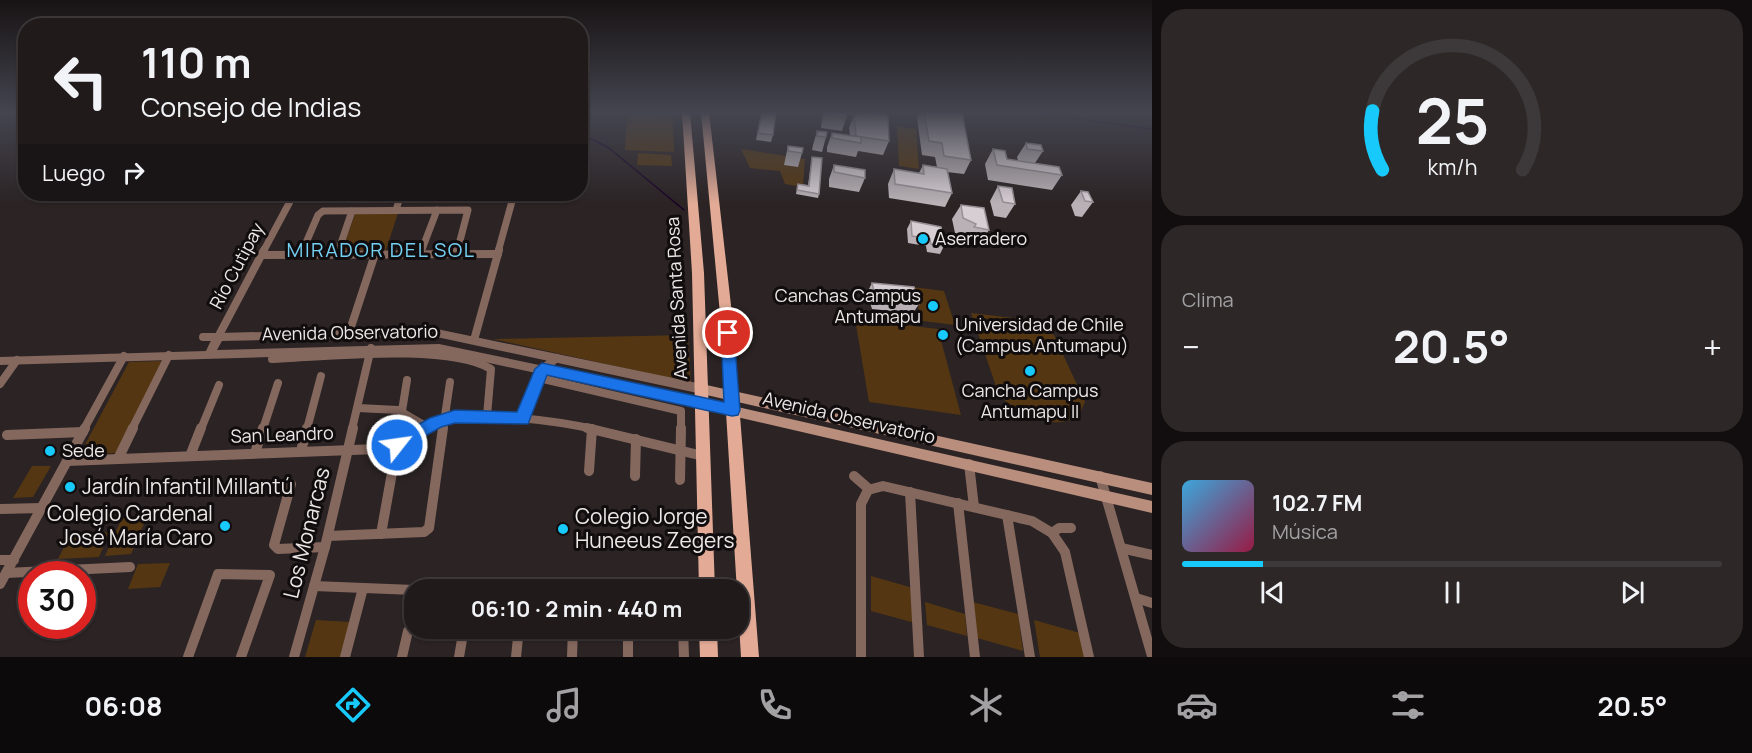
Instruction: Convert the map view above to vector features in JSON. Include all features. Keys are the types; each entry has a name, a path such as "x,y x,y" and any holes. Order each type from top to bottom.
{"main road":[{"name":"Avenida Santa Rosa","path":"688,143 698,273 707,579"},
{"path":"708,143 723,280 750,657"},
{"name":"Avenida Observatorio","path":"702,397 821,415 1152,489"},
{"name":"Avenida Observatorio","path":"732,403 819,430 1152,507"},
{"path":"819,430 823,423 821,415"},
{"path":"708,639 709,657"}],"street":[{"name":"Río Cutipay","path":"210,354 290,201"},
{"path":"396,210 399,201"},
{"path":"474,340 511,201"},
{"path":"300,255 319,213 396,210 470,212 456,254"},
{"path":"420,254 437,210"},
{"path":"337,255 352,211"},
{"path":"349,333 375,254"},
{"path":"261,255 498,254"},
{"name":"Avenida Observatorio","path":"203,337 419,331 474,340 641,376 702,397"},
{"name":"Avenida Observatorio","path":"0,360 370,352 439,348 541,373 702,397"},
{"path":"272,359 370,352 426,355 490,366 487,417"},
{"name":"Los Monarcas","path":"294,657 327,542 370,352"},
{"path":"118,459 169,355"},
{"path":"0,585 124,356"},
{"path":"522,419 541,373 557,358"},
{"path":"0,384 17,360"},
{"path":"541,373 678,409 682,415 680,480"},
{"path":"301,451 321,376"},
{"path":"637,389 641,384 641,376"},
{"path":"402,411 407,380"},
{"path":"291,484 274,545 278,549 381,534 424,532 429,528 450,382"},
{"path":"255,453 278,383"},
{"path":"190,456 219,385"},
{"path":"358,408 402,411 427,427"},
{"name":"San Leandro","path":"67,461 397,445 444,419 461,416 562,422 703,456"},
{"path":"589,471 592,429"},
{"path":"7,435 83,432"},
{"path":"635,476 636,439"},
{"path":"381,534 397,445"},
{"path":"969,464 974,507"},
{"path":"854,476 869,489"},
{"path":"1102,477 1109,491 1107,496 1152,656"},
{"path":"861,657 861,504 863,495 869,489 883,486 1007,515 1038,524 1052,533 1065,552 1089,657"},
{"path":"910,492 919,657"},
{"path":"958,503 975,657"},
{"path":"0,509 42,508"},
{"path":"1007,515 1030,657"},
{"path":"1052,533 1059,528 1071,528"},
{"path":"1121,548 1152,555"},
{"path":"0,560 14,560"},
{"path":"6,573 130,567"},
{"path":"188,657 218,574 270,575 241,657"},
{"path":"314,586 404,590"},
{"path":"345,657 363,588"},
{"path":"1136,598 1152,603"},
{"path":"402,657 406,639"},
{"path":"459,657 462,639"},
{"path":"516,657 518,639"},
{"path":"572,657 573,639"},
{"path":"628,639 628,657"},
{"path":"683,639 684,657"}],"shaded area":[{"path":"625,143 674,143 674,152 625,150"},
{"path":"898,143 917,143 919,169 899,166"},
{"path":"741,149 805,159 803,187 785,184 780,171 750,168"},
{"path":"638,153 671,155 672,166 637,165"},
{"path":"398,213 386,250 342,251 355,214"},
{"name":"Canchas Campus Antumapu","path":"913,287 944,291 955,325 922,321"},
{"name":"Cancha Campus Antumapu II","path":"971,313 1048,322 1085,402 1079,415 1069,420 1048,422 1016,409 999,395"},
{"path":"855,319 938,329 961,415 869,402"},
{"path":"688,335 691,383 493,339"},
{"path":"162,361 118,453 80,454 129,362"},
{"path":"32,466 51,466 33,497 13,498"},
{"path":"147,517 131,554 105,556 122,518"},
{"path":"110,532 99,557 58,559 70,535"},
{"path":"170,563 160,587 128,589 138,564"},
{"path":"871,576 913,588 915,623 871,611"},
{"path":"925,602 965,614 967,636 927,625"},
{"path":"973,602 1018,614 1023,651 977,638"},
{"path":"316,620 350,622 340,657 305,657"},
{"path":"1034,620 1080,633 1085,657 1040,657"}],"building":[{"path":"940,143 968,143 971,160 944,156 942,143"},
{"path":"1026,143 1041,145 1043,151 1027,149"},
{"path":"788,146 803,148 802,153 788,151"},
{"path":"993,149 1005,151 1007,159 1059,167 1062,175 997,165"},
{"path":"812,157 822,158 819,194 797,190 798,184 809,186"},
{"path":"834,165 865,170 865,178 834,172"},
{"path":"923,165 947,169 952,193 895,184 894,169 924,174"},
{"path":"998,186 1012,188 1015,204 1003,202"},
{"path":"1081,191 1088,192 1093,202 1085,201"},
{"path":"961,205 984,208 989,230 974,227 976,224 963,218"},
{"path":"911,221 941,227 944,246 931,244 930,239 912,236"},
{"path":"872,283 914,287 919,304 876,299"}],"waterway":[{"path":"599,143 609,148 684,210"}],"place":[{"name":"Aserradero","path":"923,239"},
{"name":"Canchas Campus Antumapu","path":"933,306"},
{"name":"Universidad de Chile (Campus Antumapu)","path":"943,335"},
{"name":"Cancha Campus Antumapu II","path":"1030,371"},
{"name":"Sede","path":"50,451"},
{"name":"Jardín Infantil Millantú","path":"70,487"},
{"name":"Colegio Cardenal José María Caro","path":"225,526"},
{"name":"Colegio Jorge Huneeus Zegers","path":"563,529"}],"district":[{"name":"MIRADOR DEL SOL","path":"381,250"}],"route":[{"path":"397,445 436,422 455,416 522,419 542,369 732,410 728,333"}]}
